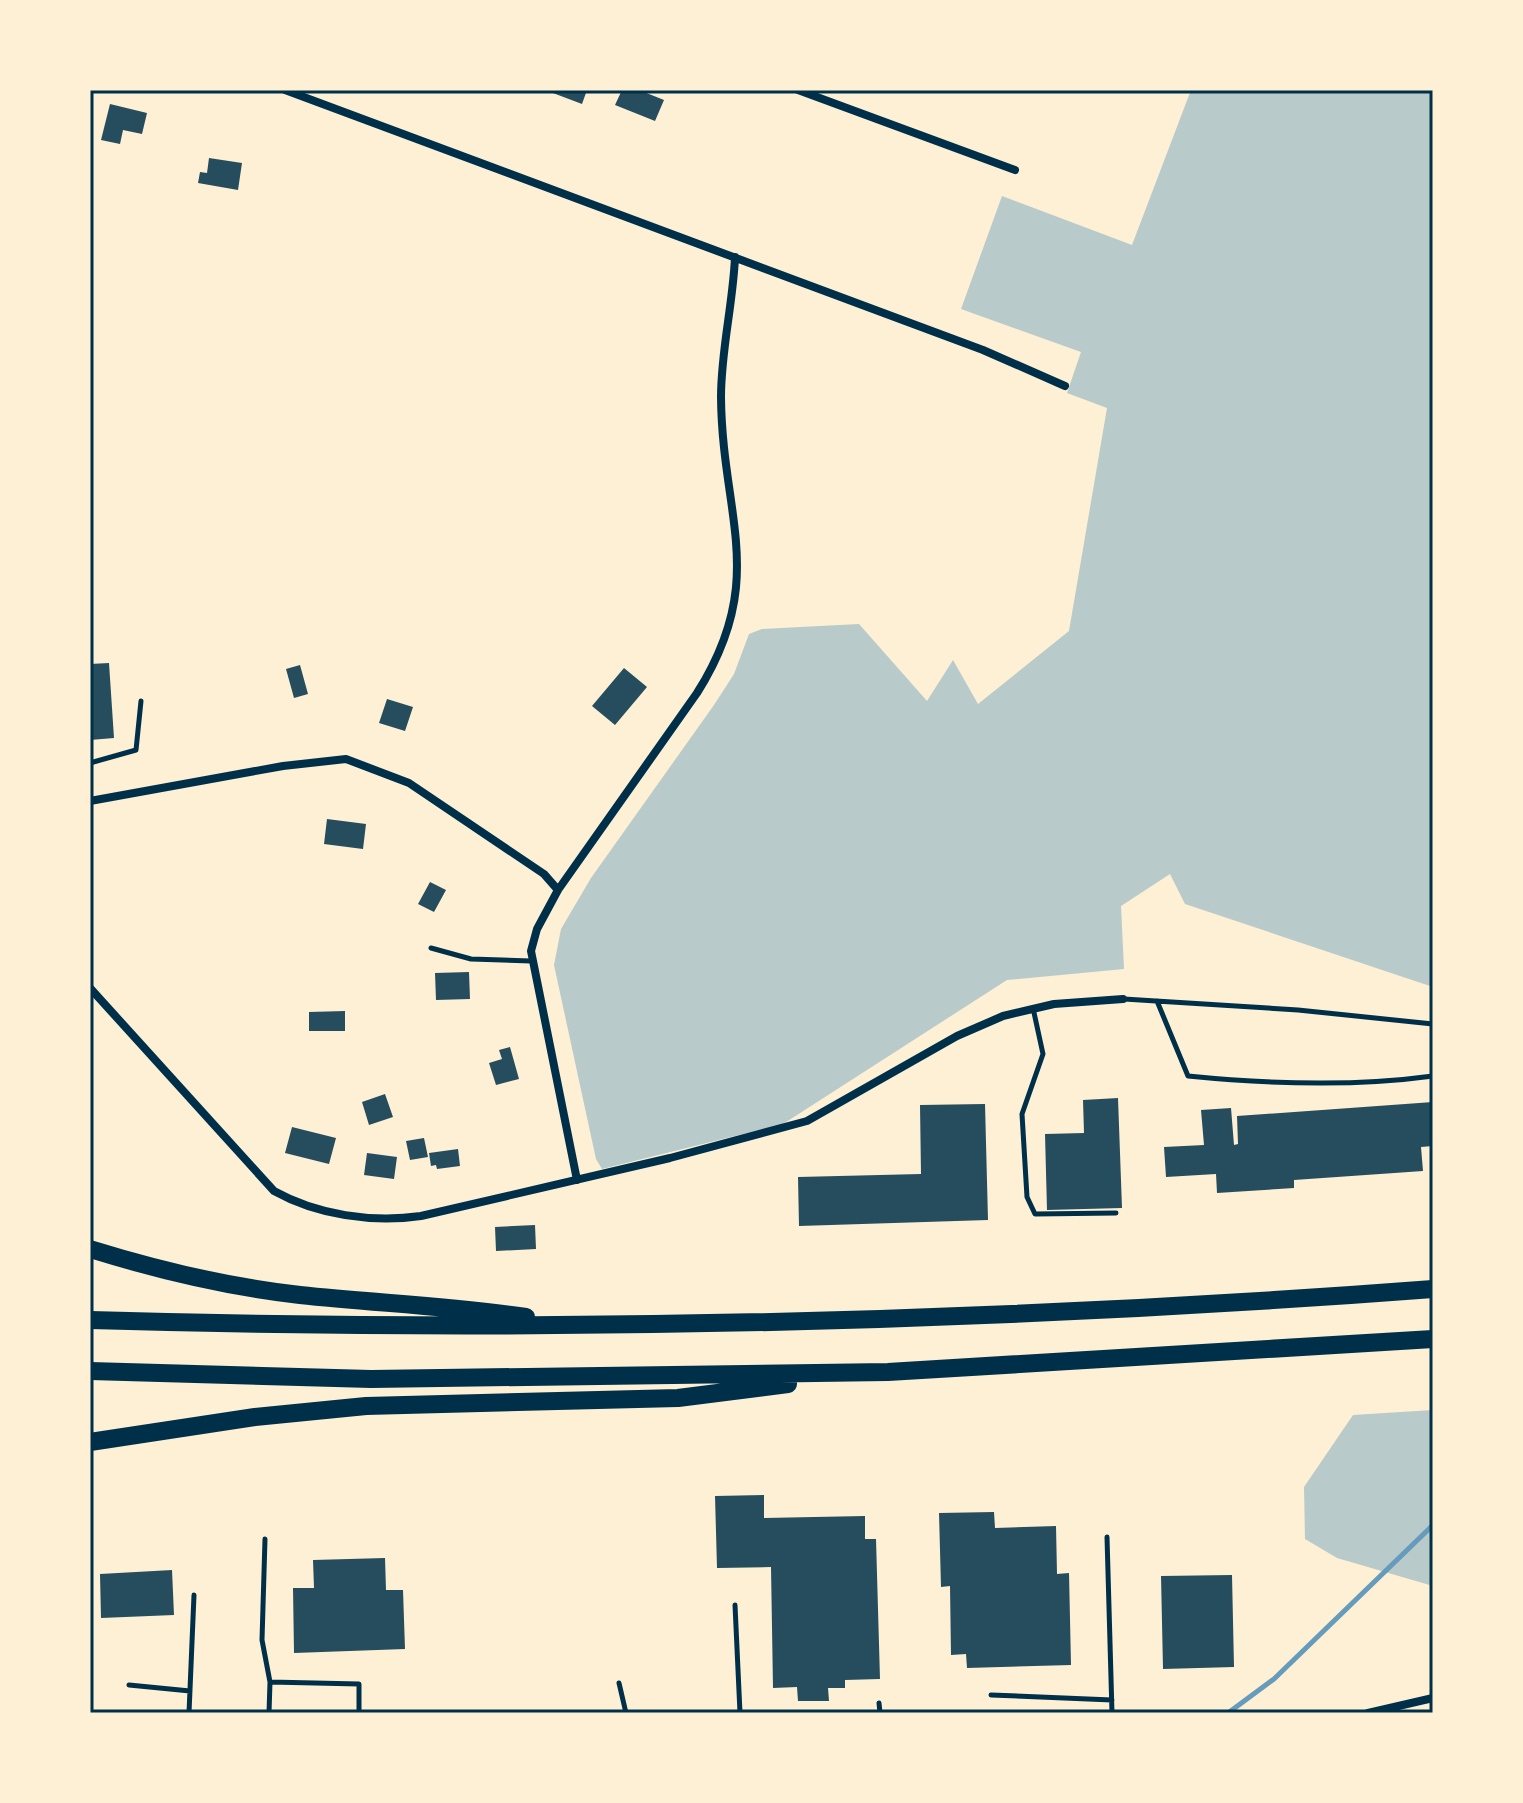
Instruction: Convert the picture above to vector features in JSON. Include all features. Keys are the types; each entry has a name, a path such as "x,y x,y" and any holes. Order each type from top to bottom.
{"highway":[{"path":"90,1249 245,1287 299,1295 436,1304 600,1327"},
{"path":"90,1320 600,1327 1053,1314 1433,1289"},
{"path":"90,1371 371,1379 888,1372 1433,1339"},
{"path":"90,1442 239,1419 366,1406 678,1398 888,1372"}],"street":[{"path":"285,90 983,350 1065,386"},
{"path":"798,90 1015,170"},
{"path":"577,1180 531,961 537,929 558,890 697,693 715,664 729,629 739,556 729,495 721,396 735,257"},
{"path":"90,801 283,766 346,759 409,783 544,874 558,890"},
{"path":"90,988 274,1191 298,1205 332,1213 402,1219 577,1180 807,1121 957,1036 1033,1007 1123,999"},
{"path":"1373,1712 1433,1698"}],"lane":[{"path":"90,763 136,750 141,701"},
{"path":"431,948 471,959 531,961"},
{"path":"1123,999 1298,1010 1433,1024"},
{"path":"1157,1001 1188,1076 1260,1082 1398,1081 1433,1076"},
{"path":"1033,1007 1043,1054 1022,1114 1027,1197 1035,1214 1116,1213"},
{"path":"1107,1537 1112,1713"},
{"path":"265,1539 262,1640 270,1682 269,1713"},
{"path":"189,1713 194,1595"},
{"path":"735,1605 740,1713"},
{"path":"270,1682 359,1684 359,1713"},
{"path":"619,1683 626,1713"},
{"path":"129,1685 190,1691"},
{"path":"991,1695 1112,1700"},
{"path":"879,1703 880,1713"}],"shaded area":[{"path":"1191,90 1433,90 1433,987 1185,904 1170,874 1121,906 1124,969 1007,980 783,1124 602,1169 596,1159 554,965 561,929 591,878 734,674 749,634 762,629 859,624 927,701 953,660 978,704 1069,631 1107,408 1067,393 1081,352 961,309 1002,196 1132,245"},
{"path":"1433,1410 1433,1586 1337,1558 1305,1539 1304,1487 1353,1415"}],"building":[{"path":"545,90 587,90 582,104"},
{"path":"622,90 639,90 664,100 655,121 615,105"},
{"path":"110,104 147,113 142,134 123,130 120,144 101,140"},
{"path":"209,158 242,163 238,190 198,183 200,172 207,173"},
{"path":"109,663 114,738 90,740 90,664"},
{"path":"300,665 308,694 294,698 286,669"},
{"path":"624,668 647,687 615,725 592,706"},
{"path":"387,699 413,707 405,731 379,723"},
{"path":"327,819 366,824 363,849 324,844"},
{"path":"430,882 446,890 434,912 418,904"},
{"path":"469,972 470,999 436,1000 435,973"},
{"path":"345,1011 345,1031 309,1031 309,1012"},
{"path":"510,1047 519,1079 496,1085 489,1063 502,1059 499,1050"},
{"path":"385,1094 393,1117 369,1125 362,1102"},
{"path":"1118,1098 1122,1208 1047,1210 1045,1134 1084,1133 1083,1100"},
{"path":"1433,1102 1433,1146 1421,1147 1423,1171 1294,1180 1294,1188 1217,1193 1216,1174 1166,1177 1164,1147 1204,1145 1201,1110 1231,1108 1234,1145 1238,1144 1237,1116"},
{"path":"985,1104 988,1220 799,1226 798,1177 921,1174 920,1105"},
{"path":"292,1127 336,1138 329,1164 285,1153"},
{"path":"424,1138 428,1157 410,1160 406,1141"},
{"path":"458,1149 460,1166 437,1169 436,1165 431,1166 429,1153"},
{"path":"367,1153 397,1157 394,1179 364,1175"},
{"path":"535,1225 536,1249 496,1251 495,1227"},
{"path":"764,1495 764,1518 865,1516 865,1539 876,1539 880,1679 845,1680 845,1688 828,1688 829,1701 798,1701 797,1687 773,1688 771,1567 717,1568 715,1496"},
{"path":"994,1512 995,1528 1056,1526 1057,1574 1069,1573 1071,1665 967,1668 966,1654 951,1655 950,1586 941,1587 939,1513"},
{"path":"385,1558 386,1590 403,1590 405,1649 294,1653 293,1588 314,1588 313,1560"},
{"path":"172,1570 174,1615 101,1618 100,1574"},
{"path":"1232,1575 1234,1667 1163,1669 1161,1576"}],"waterway":[{"path":"1228,1713 1274,1679 1433,1525"}]}
